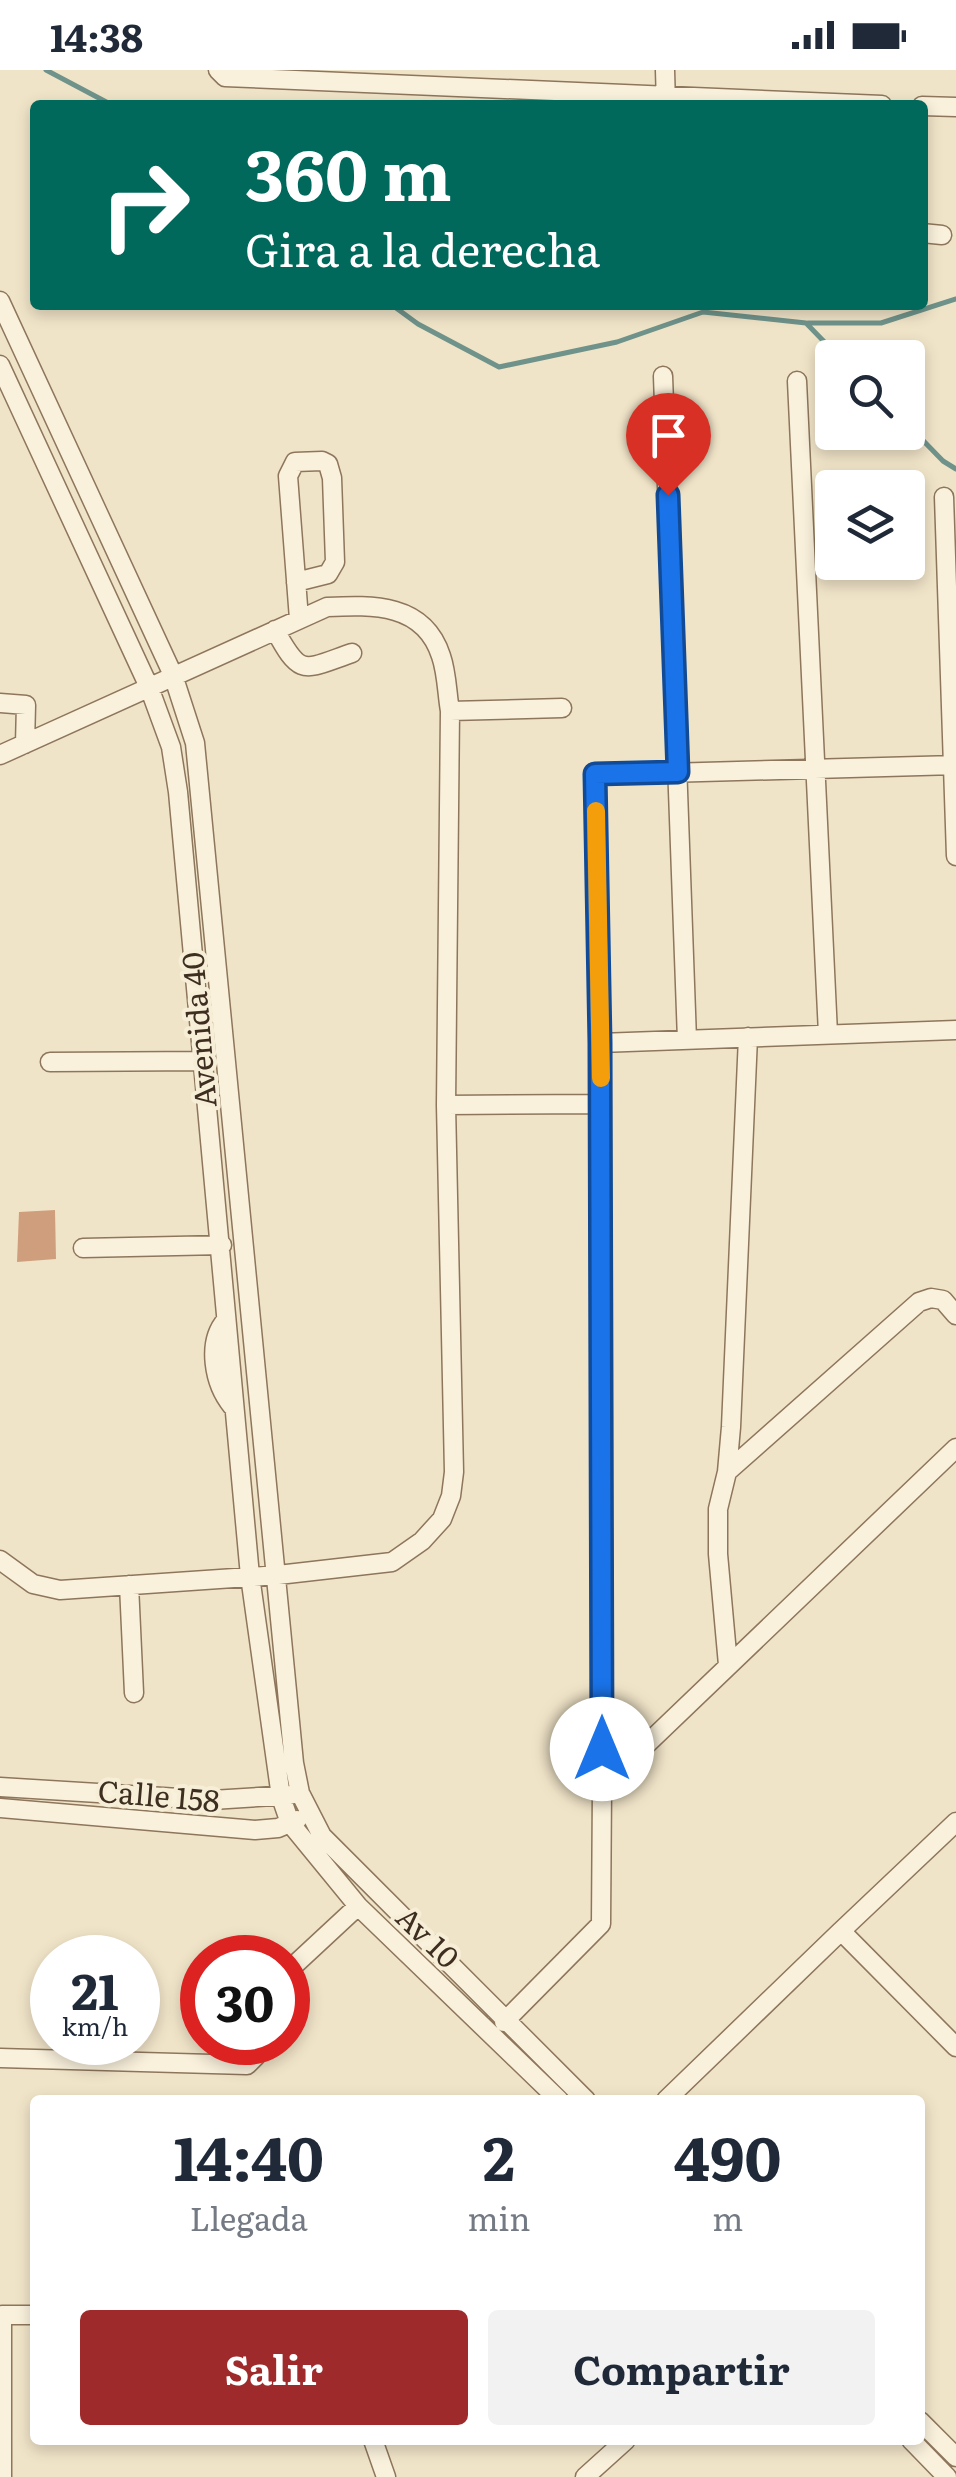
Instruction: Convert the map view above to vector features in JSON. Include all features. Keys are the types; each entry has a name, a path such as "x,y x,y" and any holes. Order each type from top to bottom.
{"street":[{"path":"665,70 666,100"},
{"path":"219,71 226,77 631,100"},
{"path":"928,106 956,108"},
{"path":"928,234 942,235"},
{"name":"Avenida 40","path":"0,301 173,675 186,710 201,780 278,1575 294,1763 290,1795"},
{"path":"1,372 27,360"},
{"name":"Avenida 40","path":"1,372 149,687 171,747 222,1245 250,1576 275,1756 290,1795"},
{"path":"663,376 687,1040"},
{"path":"798,381 828,1034"},
{"path":"296,582 328,574 335,562 332,478 328,464 322,460 295,462 288,476 296,582 299,620"},
{"path":"944,497 956,856"},
{"path":"0,755 327,607 375,604 418,620 441,654 450,711 446,1105 454,1453 451,1496 442,1519 422,1541 392,1562 278,1575 60,1590 33,1584 0,1560"},
{"path":"275,630 293,663 299,666 313,666 352,653"},
{"path":"0,703 26,705 25,744"},
{"path":"450,711 562,708"},
{"path":"504,2022 600,1924 601,1104 595,774 953,765"},
{"path":"600,1043 956,1030"},
{"path":"728,1666 718,1509 727,1472 748,1037"},
{"path":"50,1062 204,1061"},
{"path":"446,1105 601,1104"},
{"path":"83,1248 222,1245"},
{"path":"727,1472 919,1302 943,1300 956,1315"},
{"path":"602,1787 956,1448"},
{"path":"129,1585 134,1693"},
{"path":"240,1798 262,1784 275,1756"},
{"path":"0,1787 129,1795 290,1795 310,1814 322,1836 581,2095"},
{"path":"32,1789 32,1810"},
{"path":"129,1795 130,1819"},
{"name":"Av 10","path":"290,1795 290,1823 358,1906 554,2095"},
{"name":"Calle 158","path":"0,1808 255,1830 290,1823 310,1814"},
{"path":"671,2095 956,1822"},
{"path":"255,1830 316,1855"},
{"path":"310,1951 358,1906"},
{"path":"841,1930 956,2048"},
{"path":"0,2058 180,2063"},
{"path":"2,2477 1,2315 30,2315"},
{"path":"925,2426 956,2457"},
{"path":"376,2445 386,2477"},
{"path":"585,2477 620,2445"},
{"path":"915,2445 947,2477"}],"building":[{"path":"55,1210 56,1259 17,1262 19,1212"}],"waterway":[{"path":"46,70 103,100"},
{"path":"928,308 956,299"},
{"path":"399,310 499,367 617,342 703,312 806,323 823,340"},
{"path":"808,323 881,323 922,310"},
{"path":"925,442 956,469"}],"slow traffic":[{"path":"596,811 601,1078"}],"route":[{"path":"602,1749 600,1043 595,774 678,772 668,495"}]}
